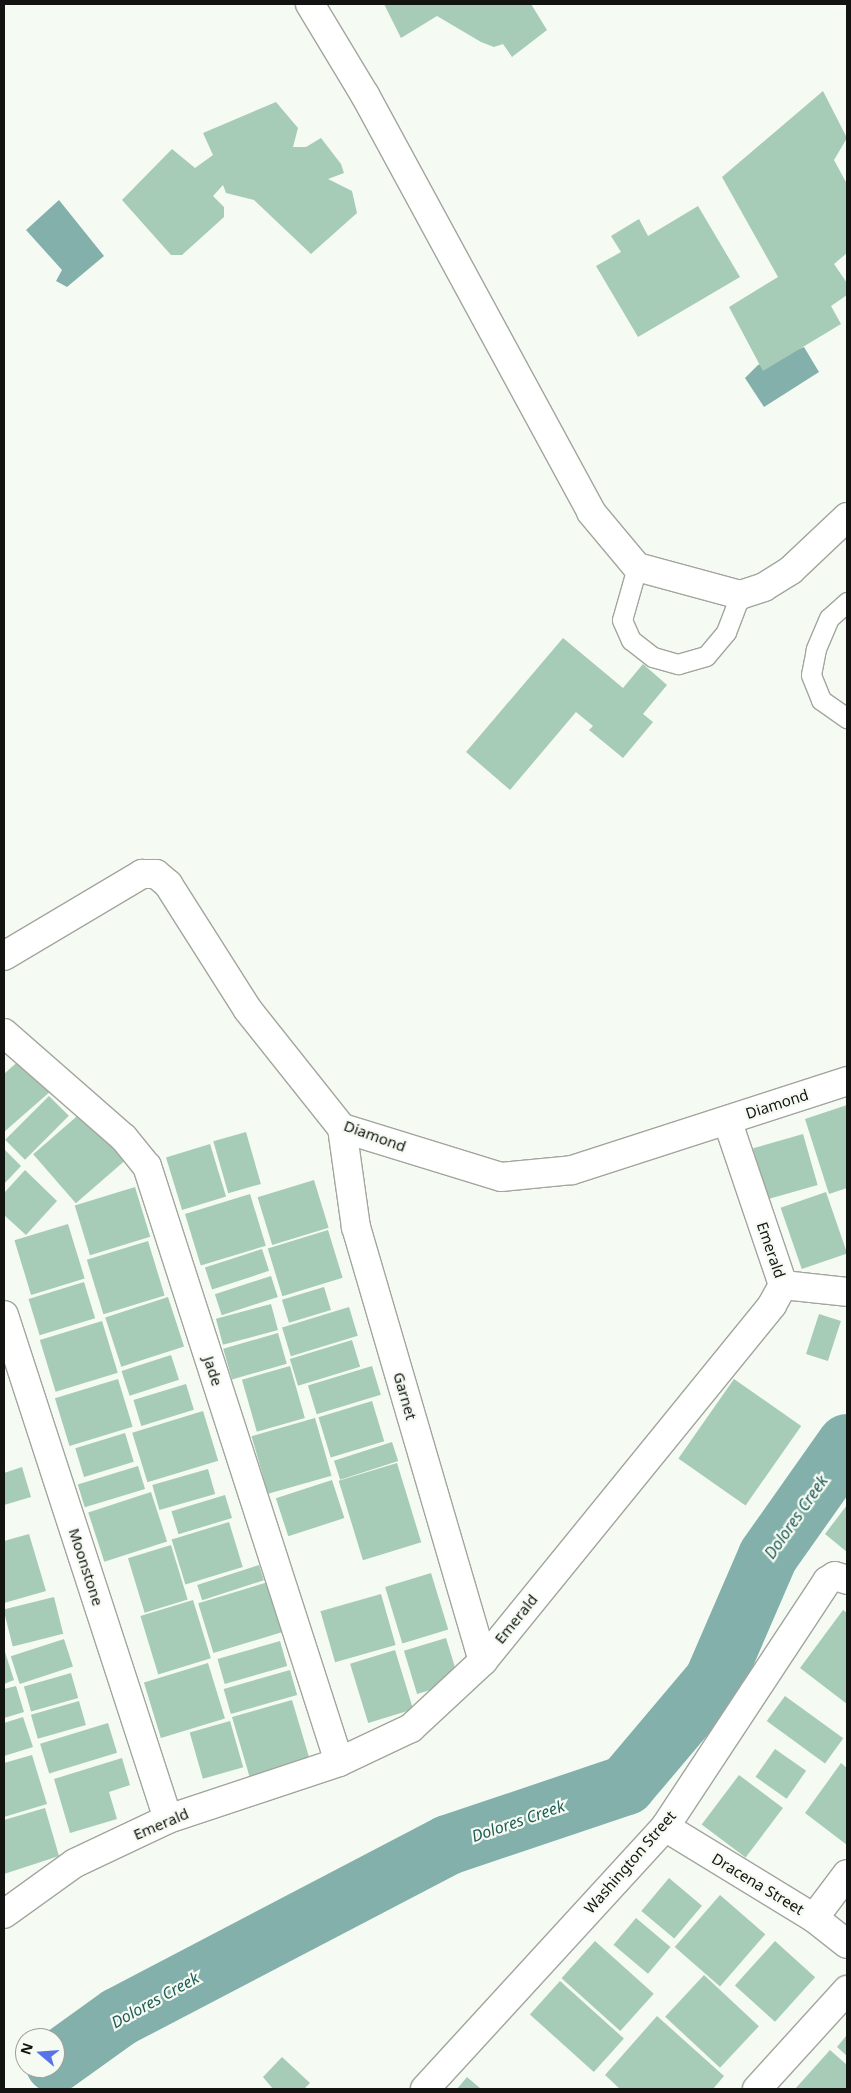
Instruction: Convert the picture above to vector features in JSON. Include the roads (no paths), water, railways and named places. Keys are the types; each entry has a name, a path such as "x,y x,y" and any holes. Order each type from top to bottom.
{"street":[{"path":"310,4 365,95 591,512 637,566 740,595 764,587 791,570 847,517"},
{"name":"Diamond","path":"4,956 142,874 156,874 168,884 248,1010 342,1128 501,1178 572,1170 847,1081"},
{"name":"Jade","path":"4,1033 124,1138 147,1166 339,1762"},
{"name":"Emerald","path":"4,1914 75,1863 168,1819 339,1762 411,1728 483,1660 772,1305 783,1285 727,1120"},
{"name":"Garnet","path":"342,1128 356,1227 483,1660"},
{"path":"783,1285 847,1292"},
{"name":"Moonstone","path":"4,1315 168,1819"},
{"name":"Washington Street","path":"425,2089 665,1827 827,1581 835,1576 847,1580"},
{"name":"Dracena Street","path":"665,1827 814,1918 847,1944"},
{"path":"814,1918 847,1874"},
{"path":"757,2089 847,1990"}],"lane":[{"path":"637,566 622,620 631,640 653,657 678,664 706,656 726,632 740,595"},
{"path":"847,602 829,618 816,649 811,675 820,700 847,718"}],"water":[{"path":"59,200 104,256 67,287 56,281 62,270 26,230"},
{"path":"804,347 819,372 764,407 745,378 758,365"}],"waterway":[{"name":"Dolores Creek","path":"65,2056 119,2017 448,1845 626,1785 714,1681 768,1556 847,1444"}]}
